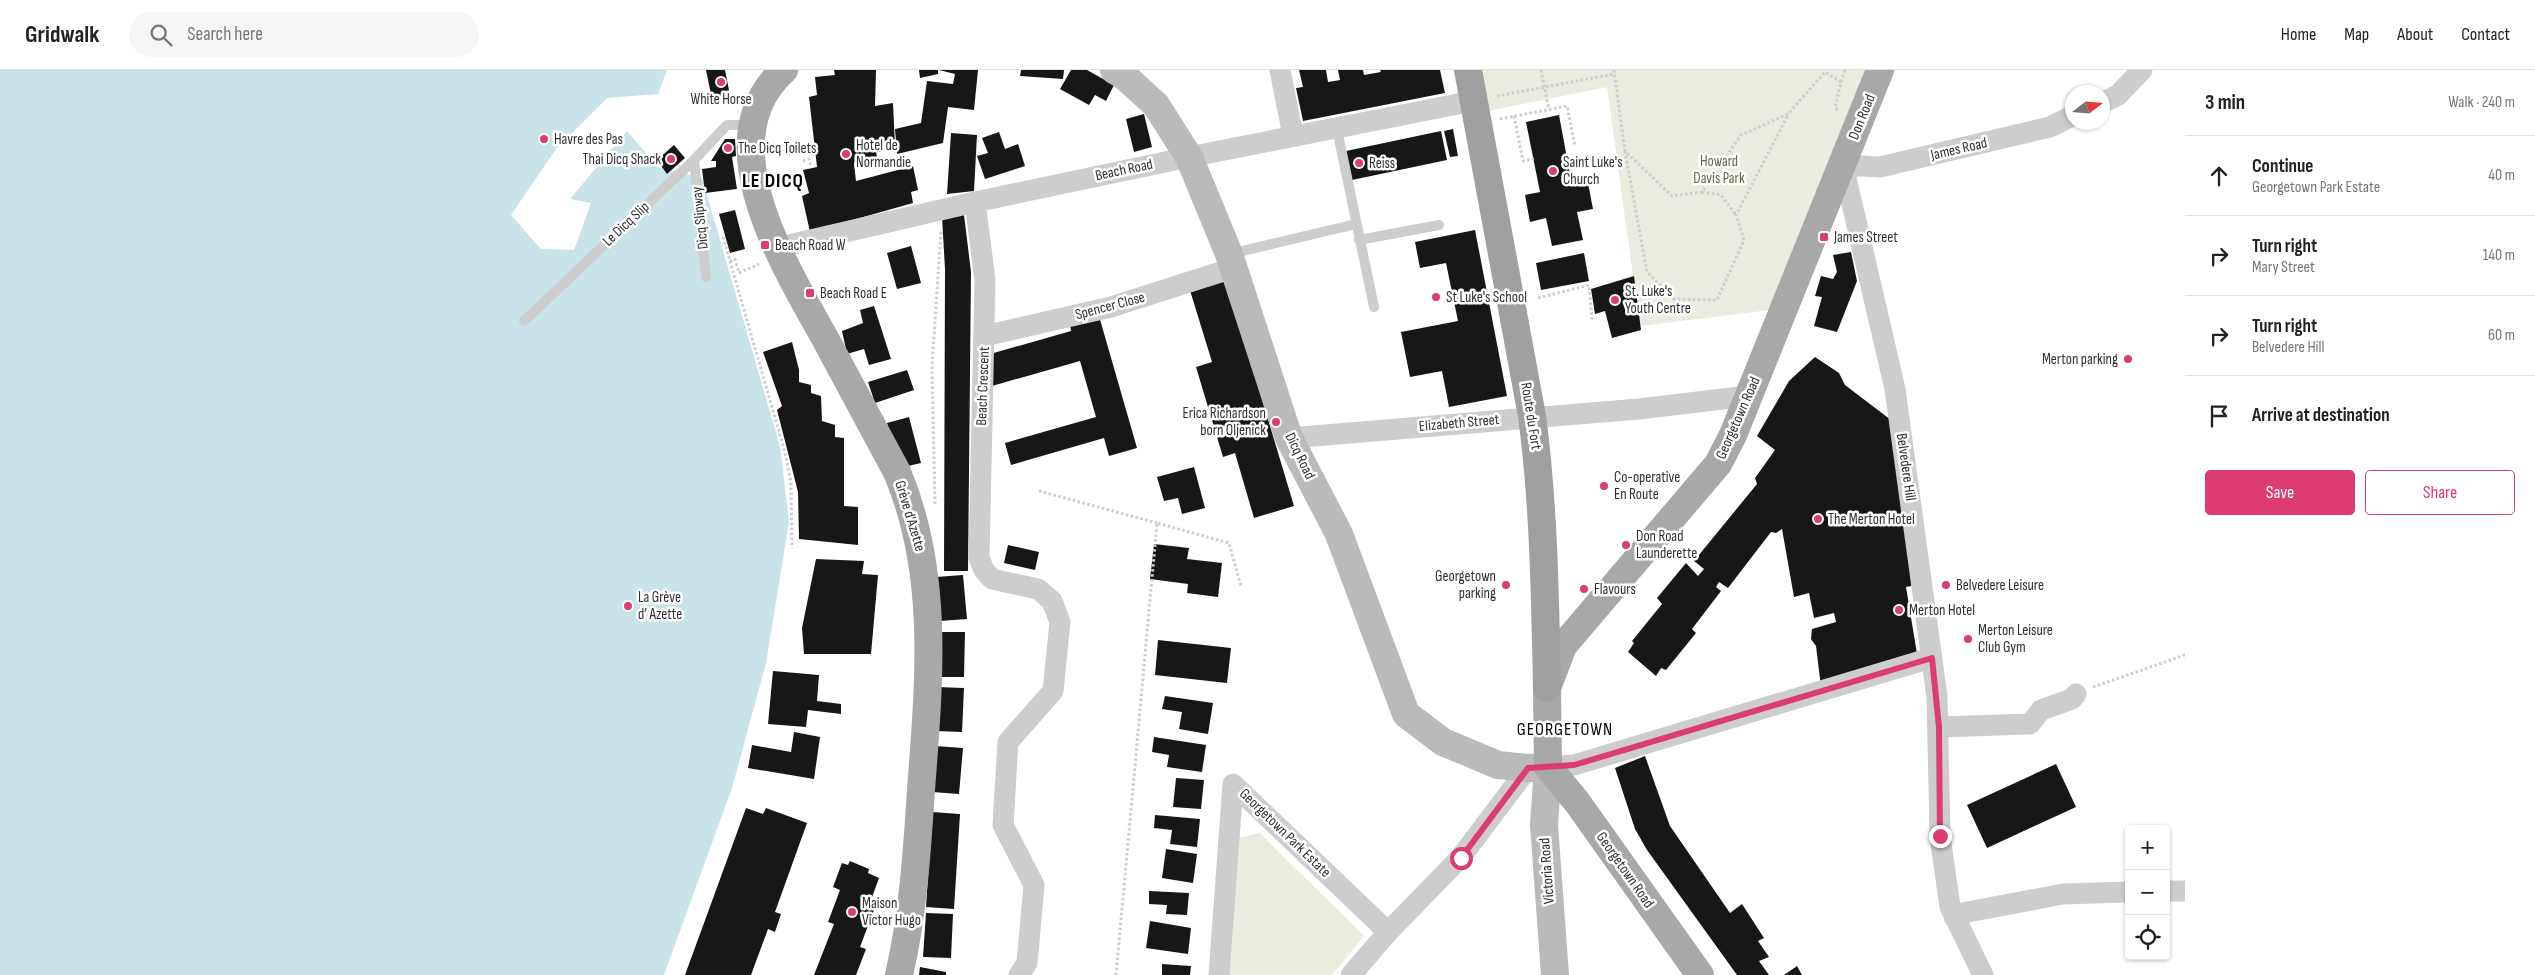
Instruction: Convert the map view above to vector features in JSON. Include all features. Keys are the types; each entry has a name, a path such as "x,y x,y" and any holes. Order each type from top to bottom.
{"highway":[{"name":"Route du Fort","path":"1468,70 1532,416 1542,509 1547,688"}],"main road":[{"name":"Grève d'Azette","path":"784,70 739,125 751,162 756,192 778,251 897,472 908,498 924,563 930,664 910,917 899,975"},
{"name":"Dicq Road","path":"1114,70 1123,75 1156,105 1189,157 1231,261 1289,438 1339,534 1406,714 1443,742 1498,765 1538,768"},
{"name":"Don Road","path":"1843,165 1880,70"},
{"name":"Georgetown Road","path":"1547,688 1563,646 1718,464 1733,435 1843,165"},
{"name":"Route du Fort","path":"1538,768 1547,688"},
{"name":"Georgetown Road","path":"1538,768 1577,802 1700,975"},
{"name":"Victoria Road","path":"1538,768 1555,975"}],"street":[{"path":"1280,70 1293,136"},
{"path":"2110,98 2118,95 2142,70"},
{"name":"Beach Road","path":"778,251 975,202 1189,157 1473,101"},
{"name":"James Road","path":"1843,165 1880,168 2050,127 2065,120"},
{"name":"Belvedere Hill","path":"1843,165 1895,389 1932,658 1939,727 1940,836 1950,907 1983,975"},
{"name":"Beach Crescent","path":"975,202 986,280 979,558 984,570 992,579 1038,590 1052,601 1060,622 1053,691 1008,742 1003,825 1034,885 1027,963 1019,975"},
{"name":"Spencer Close","path":"984,336 1112,307 1231,261"},
{"name":"Elizabeth Street","path":"1289,438 1638,408 1748,396"},
{"path":"1351,975 1388,932 1461,858 1538,768 1574,765 1932,658"},
{"path":"1939,727 2030,724 2041,710 2072,699 2076,694"},
{"name":"Georgetown Park Estate","path":"1219,975 1233,784 1388,932"},
{"path":"2170,891 2185,891"},
{"path":"1954,917 1962,913 2063,894 2125,892"}],"lane":[{"name":"Le Dicq Slip","path":"524,321 694,160 739,125"},
{"path":"1337,129 1374,307"},
{"name":"Dicq Slipway","path":"694,160 706,277"},
{"path":"1231,261 1356,224"},
{"path":"1359,240 1439,225"}],"path":[{"path":"1541,70 1549,110"},
{"path":"1845,70 1836,108 1861,121"},
{"path":"1736,215 1788,114 1825,71 1841,82"},
{"path":"1473,101 1614,72 1625,150 1647,272 1674,299 1716,300 1744,240 1736,215 1721,195 1702,192 1672,196 1625,150"},
{"path":"1499,119 1567,106 1575,146"},
{"path":"1702,192 1741,135 1788,114"},
{"path":"1514,116 1522,161 1534,159"},
{"path":"803,162 809,160 811,168"},
{"path":"935,511 932,366 942,220 940,210"},
{"path":"723,237 785,452 791,482 792,548"},
{"path":"730,261 735,259 739,273 778,251"},
{"path":"1538,298 1589,285 1592,320"},
{"path":"1039,491 1229,543 1241,586"},
{"path":"1116,975 1157,523"},
{"path":"2076,694 2185,654"}],"green space":[{"name":"Howard Davis Park","path":"1481,70 1865,70 1770,310 1640,326 1607,87 1488,111"},
{"path":"1260,833 1364,936 1332,975 1227,975 1238,838"}],"water":[{"path":"0,70 667,70 658,94 607,98 556,149 511,215 541,249 574,250 591,203 570,199 627,131 658,167 702,178 780,446 789,522 766,663 732,788 664,975 0,975"}],"building":[{"path":"706,70 725,70 731,100 713,104"},
{"name":"Hotel de Normandie","path":"834,70 876,70 875,106 893,103 895,146 876,150 877,158 854,163 856,181 913,166 918,190 911,192 913,203 810,232 802,196 809,193 803,170 817,167 809,97 817,95 815,77 835,75"},
{"path":"919,70 938,70 938,74 920,78"},
{"path":"939,70 978,70 974,110 948,107 943,143 897,154 895,129 921,123 927,81 953,84 955,74"},
{"path":"1021,70 1064,70 1063,79 1020,76"},
{"path":"1071,70 1087,70 1114,85 1106,101 1095,95 1089,105 1060,89"},
{"path":"1299,70 1326,70 1328,82 1340,80 1338,70 1363,70 1364,75 1381,72 1380,70 1440,70 1445,93 1303,121 1296,88 1303,87"},
{"path":"1144,114 1152,147 1134,152 1126,119"},
{"name":"Saint Luke's Church","path":"1559,115 1572,185 1588,183 1593,209 1577,212 1583,240 1552,246 1546,218 1530,222 1525,195 1540,192 1526,122"},
{"path":"1453,129 1458,156 1450,157 1444,131"},
{"path":"1441,131 1447,160 1352,180 1346,151"},
{"path":"999,132 1005,149 1018,144 1025,166 985,179 977,156 988,153 982,138"},
{"path":"951,133 977,135 974,191 947,194"},
{"path":"725,139 735,139 736,156 732,157 737,189 705,193 702,169 716,167 716,161 711,161"},
{"name":"Thai Dicq Shack","path":"674,145 685,158 667,174 657,160"},
{"path":"735,210 745,249 730,253 719,214"},
{"path":"964,215 971,272 968,571 944,571 945,269 942,217"},
{"path":"1475,230 1507,396 1449,407 1442,371 1410,377 1401,332 1458,321 1446,263 1420,268 1415,242"},
{"path":"911,246 921,283 897,289 887,253"},
{"path":"1851,252 1857,281 1837,332 1814,326 1822,297 1815,296 1821,276 1833,279 1837,272 1833,255"},
{"path":"1584,253 1589,281 1541,290 1536,263"},
{"path":"1225,276 1294,506 1254,518 1235,453 1223,457 1196,367 1212,362 1189,287"},
{"name":"St. Luke's Youth Centre","path":"1634,276 1641,330 1612,338 1605,311 1595,314 1591,289"},
{"path":"874,306 891,359 869,365 864,349 847,354 842,331 863,323 860,310"},
{"path":"1099,316 1137,448 1109,456 1104,438 1011,465 1005,443 1096,417 1080,361 992,386 983,356 1071,331 1070,324"},
{"path":"792,342 799,370 799,382 811,385 811,393 821,396 822,421 835,425 835,437 844,438 844,506 858,507 858,545 799,539 798,492 777,410 782,406 763,352"},
{"name":"The Merton Hotel","path":"1815,357 1839,373 1845,385 1891,420 1916,585 1906,587 1918,660 1821,687 1816,646 1811,639 1812,629 1836,622 1834,613 1814,618 1809,593 1794,597 1782,529 1776,533 1771,532 1728,588 1719,582 1716,587 1721,591 1692,629 1696,633 1666,670 1661,668 1656,676 1628,652 1634,643 1632,641 1662,604 1657,598 1686,563 1698,576 1704,569 1694,561 1757,484 1755,478 1775,450 1757,436 1789,381"},
{"path":"907,370 914,390 875,403 868,382"},
{"path":"909,417 921,463 899,468 887,423"},
{"path":"1194,467 1205,508 1182,514 1178,498 1164,501 1157,477"},
{"path":"1154,544 1189,548 1187,559 1222,563 1218,597 1187,593 1188,584 1150,579"},
{"path":"1008,545 1039,552 1035,570 1004,563"},
{"path":"816,559 864,561 862,574 878,575 871,654 804,654 802,628"},
{"path":"963,575 967,619 940,621 936,577"},
{"path":"937,632 965,632 964,677 937,677"},
{"path":"1158,640 1231,648 1227,683 1155,675"},
{"path":"773,671 819,675 817,701 841,704 841,714 808,710 806,727 768,724"},
{"path":"937,687 964,688 962,732 935,731"},
{"path":"1165,696 1213,703 1208,734 1179,729 1182,712 1162,709"},
{"path":"794,732 820,737 814,779 748,768 752,745 791,752"},
{"path":"1154,737 1206,745 1202,772 1167,767 1169,755 1152,752"},
{"path":"935,746 963,748 959,794 932,792"},
{"path":"1645,756 1670,826 1730,913 1742,904 1764,938 1758,941 1769,957 1759,961 1769,975 1737,975 1647,850 1635,829 1615,768"},
{"path":"2056,764 2076,807 1987,848 1967,805"},
{"path":"1176,778 1204,780 1201,809 1173,807"},
{"path":"746,808 763,814 766,808 807,823 775,912 781,914 775,932 768,929 751,975 685,975"},
{"path":"932,812 960,814 954,909 926,907"},
{"path":"1155,815 1200,819 1197,847 1170,844 1172,830 1154,828"},
{"path":"1166,849 1197,854 1193,883 1162,878"},
{"name":"Maison Victor Hugo","path":"850,861 869,869 868,873 879,878 871,900 877,902 860,947 866,949 856,975 814,975 834,924 828,922 840,890 833,887 842,863 848,865"},
{"path":"1149,891 1189,893 1187,915 1166,914 1167,905 1149,904"},
{"path":"926,913 953,914 951,958 923,957"},
{"path":"1150,921 1191,928 1188,954 1146,948"},
{"path":"1162,964 1191,966 1190,975 1162,975"},
{"path":"1797,966 1802,975 1784,975"},
{"path":"920,967 946,972 946,975 919,975"}],"place":[{"name":"White Horse","path":"721,82"},
{"name":"Havre des Pas","path":"544,139"},
{"name":"The Dicq Toilets","path":"728,148"},
{"name":"Hotel de Normandie","path":"846,154"},
{"name":"Thai Dicq Shack","path":"671,159"},
{"name":"Reiss","path":"1359,163"},
{"name":"Saint Luke's Church","path":"1553,171"},
{"name":"James Street","path":"1824,237"},
{"name":"Beach Road W","path":"765,245"},
{"name":"Beach Road E","path":"810,293"},
{"name":"St Luke's School","path":"1436,297"},
{"name":"St. Luke's Youth Centre","path":"1615,300"},
{"name":"Merton parking","path":"2128,359"},
{"name":"Erica Richardson born Oljenick","path":"1276,422"},
{"name":"Co-operative En Route","path":"1604,486"},
{"name":"The Merton Hotel","path":"1818,519"},
{"name":"Don Road Launderette","path":"1626,545"},
{"name":"Georgetown parking","path":"1506,585"},
{"name":"Belvedere Leisure","path":"1946,585"},
{"name":"Flavours","path":"1584,589"},
{"name":"La Grève d’ Azette","path":"628,606"},
{"name":"Merton Hotel","path":"1899,610"},
{"name":"Merton Leisure Club Gym","path":"1968,639"},
{"name":"Maison Victor Hugo","path":"852,912"}],"district":[{"name":"LE DICQ","path":"773,181"},
{"name":"GEORGETOWN","path":"1565,729"}],"route":[{"path":"1461,858 1528,768 1574,765 1932,658 1939,727 1940,836"}]}
